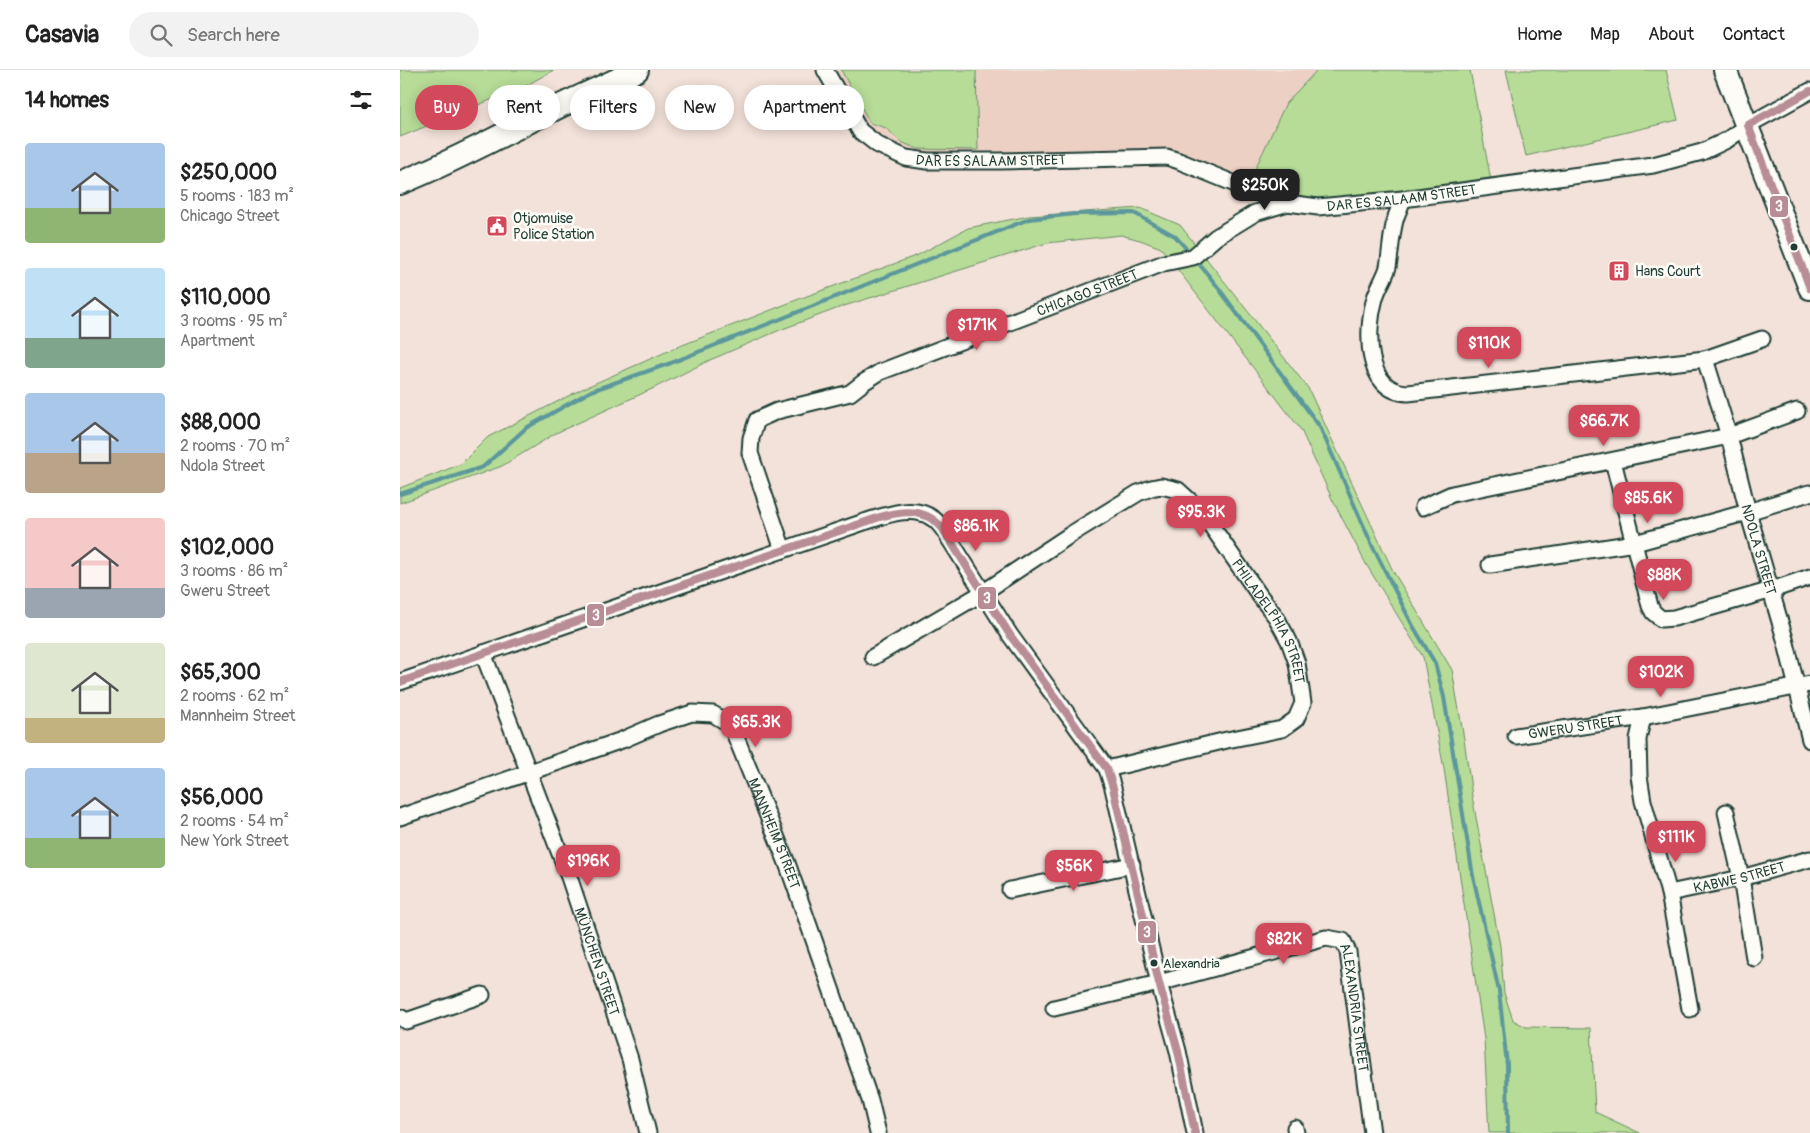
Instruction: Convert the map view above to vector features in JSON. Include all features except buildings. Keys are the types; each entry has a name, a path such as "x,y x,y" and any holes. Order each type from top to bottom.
{"main road":[{"path":"565,104 619,70"},
{"path":"400,183 471,151 637,70"},
{"path":"1725,70 1810,288"}],"street":[{"name":"DAR ES SALAAM STREET","path":"825,70 860,131 878,145 906,158 926,161 1167,158 1288,203 1318,207 1403,200 1654,165 1702,152 1727,140 1748,125 1810,91"},
{"path":"1403,200 1396,218 1386,272 1374,299 1369,348 1373,364 1386,386 1397,393 1705,359 1762,339"},
{"name":"CHICAGO STREET","path":"783,550 750,453 751,438 757,420 777,411 850,393 880,372 1164,263 1193,257 1216,238 1254,213 1288,203"},
{"name":"NDOLA STREET","path":"1705,359 1729,436 1748,512 1785,639 1803,686 1810,740"},
{"path":"1423,507 1452,494 1729,436 1797,411"},
{"path":"1613,461 1650,606 1653,612 1661,619 1674,618 1810,577"},
{"name":"PHILADELPHIA STREET","path":"873,657 984,592 1073,533 1138,493 1161,486 1178,490 1201,511 1276,617 1289,641 1297,663 1302,703 1296,719 1282,729 1106,768"},
{"path":"1490,564 1635,543 1810,493"},
{"path":"400,682 872,520 902,512 920,512 933,518 943,529 1010,635 1106,768 1113,788 1159,983 1178,1051 1195,1133"},
{"name":"MÜNCHEN STREET","path":"483,653 568,877 627,1050 648,1133"},
{"name":"GWERU STREET","path":"1516,736 1643,716 1803,686"},
{"name":"MANNHEIM STREET","path":"400,817 622,740 659,724 692,713 713,714 731,725 787,863 870,1100 878,1133"},
{"path":"1643,716 1638,739 1639,776 1643,802 1669,893 1690,1009"},
{"path":"1726,812 1741,878 1754,958"},
{"name":"KABWE STREET","path":"1669,893 1741,878 1810,859"},
{"path":"1010,890 1132,865"},
{"name":"ALEXANDRIA STREET","path":"1054,1008 1159,983 1326,938 1343,941 1348,952 1372,1133"},
{"path":"400,1018 406,1020 482,995"}],"shaded area":[{"path":"825,70 1317,70 1286,103 1247,186 1179,161 927,161 878,145 864,125 864,85 836,85"}],"green space":[{"path":"400,70 554,70 527,85 488,85 488,101 478,105 478,85 415,85 415,130 417,130 400,137"},
{"path":"841,70 976,70 978,150 918,149 901,142 886,128 870,123 864,112 864,85 849,85"},
{"path":"1317,70 1470,70 1492,186 1319,205 1247,186 1286,103"},
{"path":"1506,70 1666,70 1678,120 1526,156"},
{"path":"1140,208 1180,225 1308,388 1393,571 1452,670 1472,796 1500,946 1504,993 1513,1020 1526,1027 1591,1028 1595,1112 1640,1133 1489,1133 1484,1039 1444,769 1423,657 1366,564 1332,499 1301,430 1161,248 1121,235 1047,243 844,306 780,330 710,360 556,433 502,466 400,503 400,488 461,464 488,437 582,389 675,348 918,255 968,228 1029,216"}],"waterway":[{"path":"400,494 483,467 526,428 591,391 671,363 1029,219 1075,214 1134,213 1175,236 1190,253"},
{"path":"1196,260 1320,427 1372,545 1413,626 1435,663 1444,697 1473,876 1499,991 1507,1065 1508,1133"}],"transit line":[{"name":"3","path":"1748,125 1810,91"},
{"name":"3","path":"1748,125 1810,288"},
{"name":"3","path":"400,682 880,517 906,512 914,512 929,517 943,529 1010,635 1107,769 1159,983 1178,1051 1195,1133"}],"place":[{"name":"Otjomuise Police Station","path":"497,226"},
{"name":"Hans Court","path":"1619,271"},
{"name":"Alexandria","path":"1154,963"}]}
